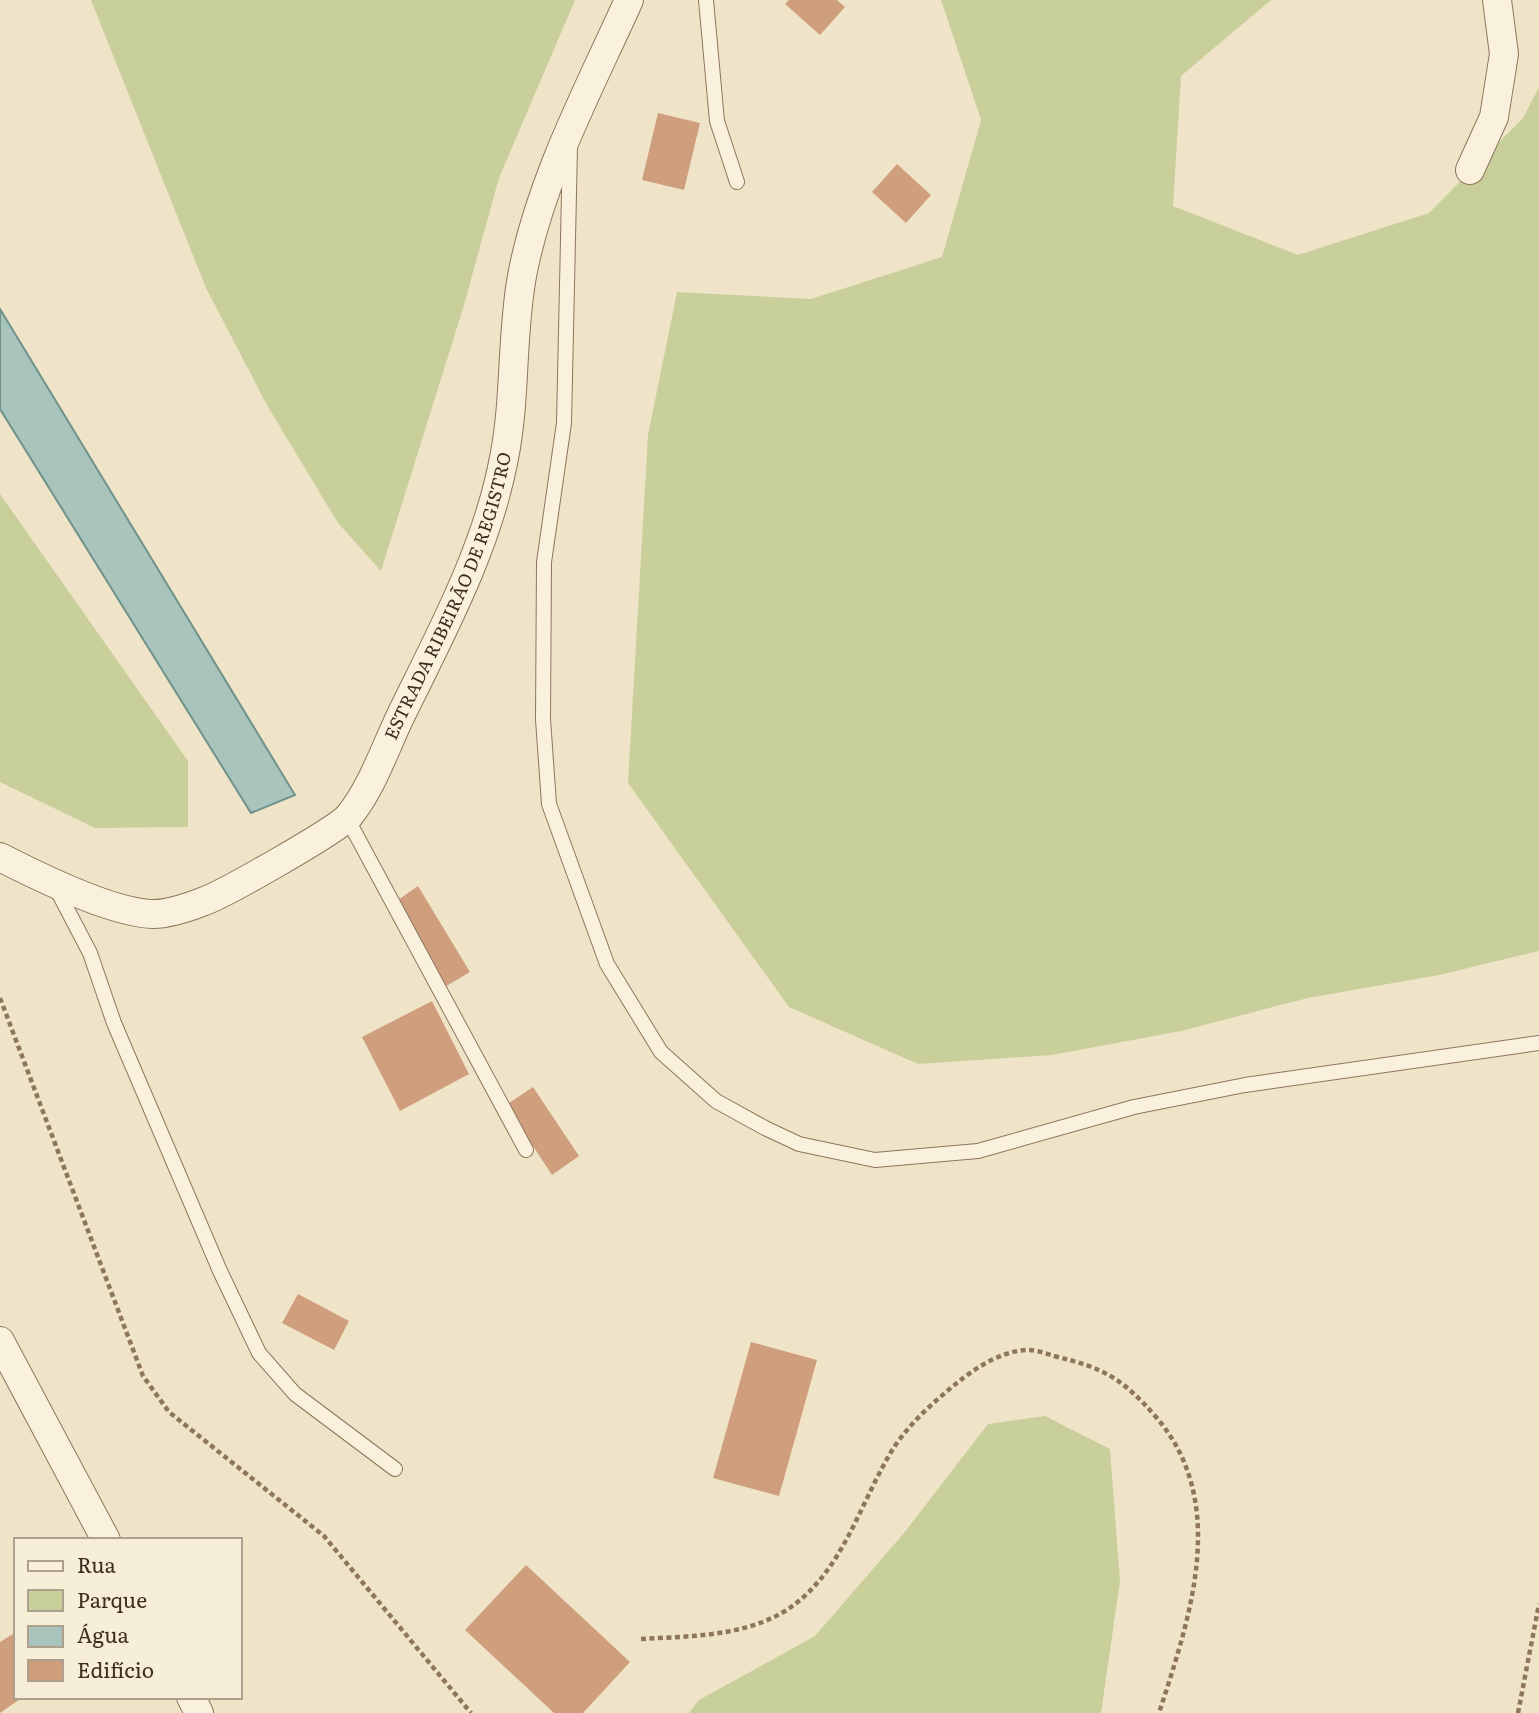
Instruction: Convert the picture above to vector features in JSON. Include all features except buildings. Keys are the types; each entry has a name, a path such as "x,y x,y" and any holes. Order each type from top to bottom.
{"street":[{"name":"ESTRADA RIBEIRÃO DE REGISTRO","path":"0,857 54,884 102,902 154,914 203,902 347,818 379,762 465,583 486,525 504,460 512,403 522,276 541,206 571,128 629,0"},
{"path":"1469,170 1494,117 1504,54 1497,0"},
{"path":"0,1341 105,1538"}],"lane":[{"path":"706,0 716,121 737,182"},
{"path":"571,128 564,423 544,562 543,719 550,804 607,964 662,1052 716,1101 765,1128 799,1144 875,1160 978,1151 1134,1107 1245,1085 1539,1043"},
{"path":"347,818 526,1150"},
{"path":"54,884 90,953 114,1023 220,1271 259,1353 295,1394 395,1469"}],"path":[{"path":"0,998 143,1376 169,1412 324,1536 471,1713"},
{"path":"641,1639 723,1634 784,1611 820,1581 850,1535 888,1458 922,1411 981,1364 1028,1350 1086,1364 1129,1386 1165,1427 1194,1486 1199,1560 1177,1657 1159,1713"},
{"path":"1518,1713 1539,1604"}],"green space":[{"path":"91,0 575,0 499,178 464,305 381,571 338,523 268,407 206,288"},
{"path":"941,0 1271,0 1181,76 1173,206 1298,255 1429,213 1523,118 1539,87 1539,951 1439,975 1308,998 1181,1031 1052,1055 918,1064 789,1007 628,783 648,435 677,292 811,299 942,257 981,120"},
{"path":"0,494 188,761 188,827 95,828 0,782"},
{"path":"1045,1416 1110,1449 1120,1581 1101,1713 689,1713 699,1700 815,1636 904,1533 988,1424"}],"water":[{"path":"0,309 295,795 251,813 0,409"}]}
